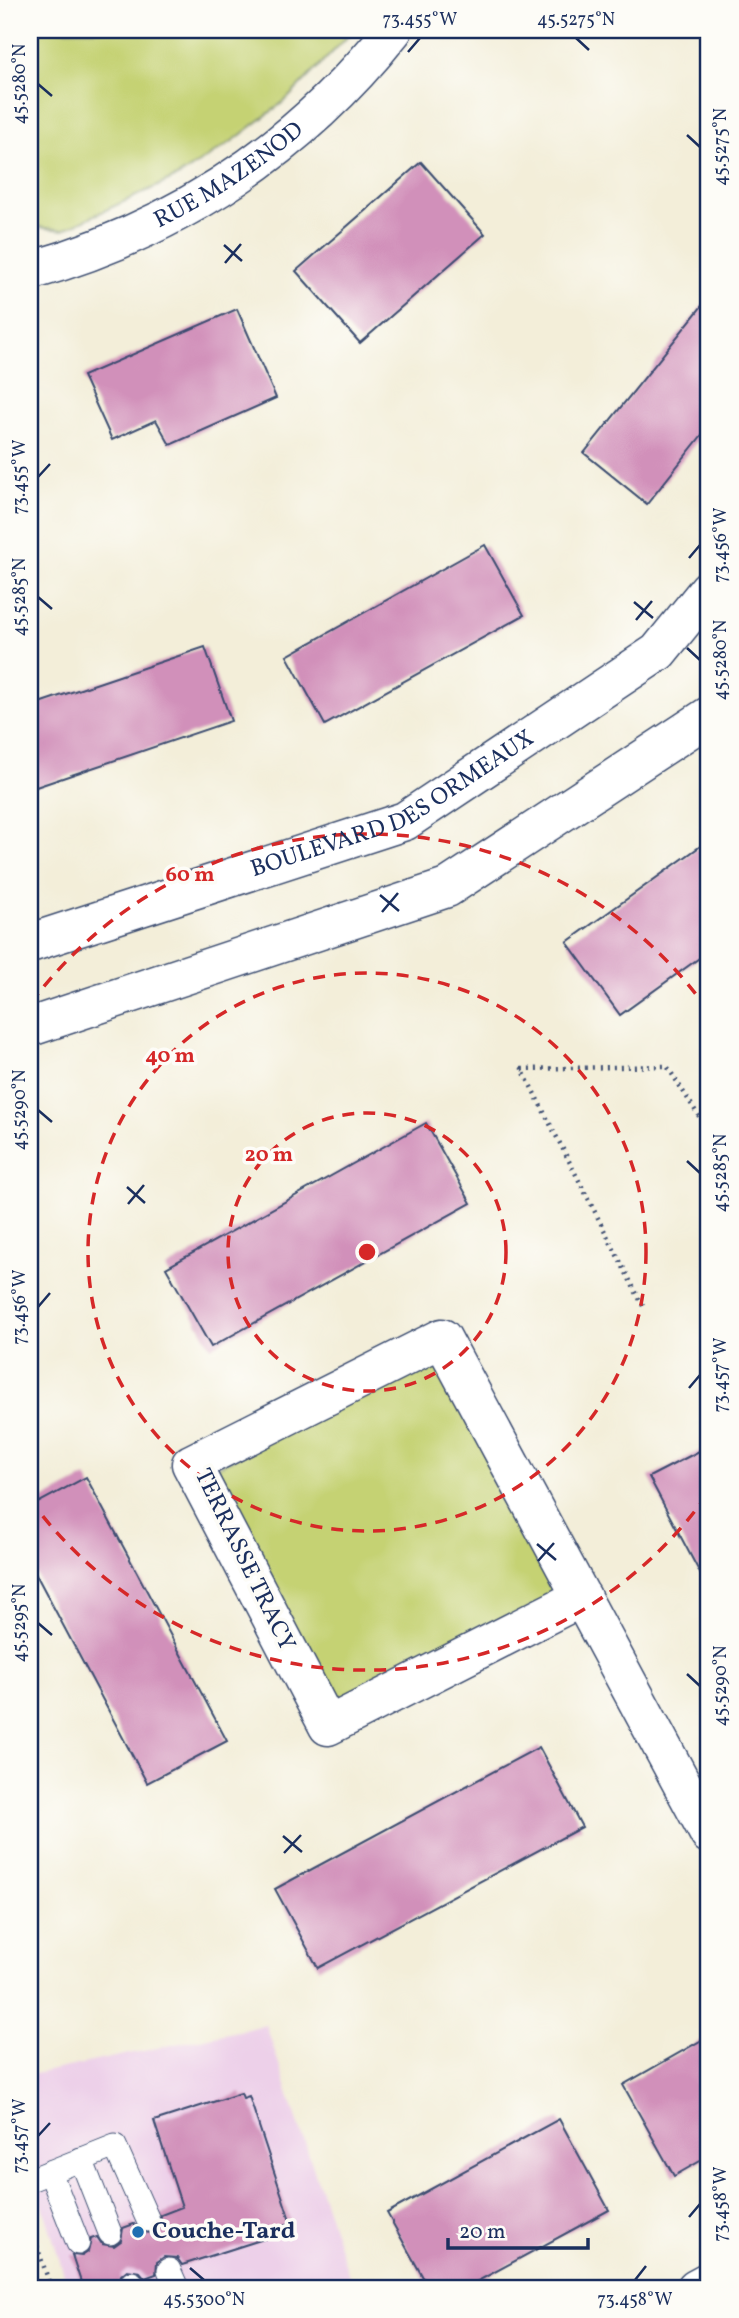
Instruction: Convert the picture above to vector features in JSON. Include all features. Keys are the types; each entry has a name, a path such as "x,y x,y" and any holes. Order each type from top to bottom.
{"street":[{"name":"RUE MAZENOD","path":"30,271 157,225 216,192 272,152 322,108 393,30"},
{"name":"BOULEVARD DES ORMEAUX","path":"30,943 405,821 658,652 709,589"},
{"path":"30,1027 447,888 709,716"},
{"name":"TERRASSE TRACY","path":"582,1597 328,1726 191,1464 442,1338 582,1597 709,1834"},
{"path":"695,2288 709,2281"}],"lane":[{"path":"78,2243 40,2176 115,2146 148,2220"},
{"path":"81,2159 110,2233"}],"path":[{"path":"643,1306 522,1069 667,1066 709,1132"},
{"path":"34,2235 51,2288"}],"shaded area":[{"path":"266,2025 353,2288 68,2288 30,2164 30,2075"}],"green space":[{"path":"30,30 354,30 286,100 234,140 179,176 63,230 30,226"},
{"path":"437,1356 563,1591 333,1707 209,1471"}],"building":[{"path":"421,162 485,234 360,343 296,271"},
{"path":"709,297 709,426 647,504 584,453"},
{"path":"237,309 276,398 170,445 156,420 112,440 83,376"},
{"path":"485,545 524,615 325,725 287,656"},
{"path":"205,647 231,721 30,789 30,706"},
{"path":"709,840 709,951 620,1015 567,942"},
{"path":"426,1123 471,1203 211,1347 166,1268"},
{"path":"709,1446 709,1590 649,1477"},
{"path":"86,1477 227,1741 147,1783 30,1563 30,1507"},
{"path":"539,1747 582,1827 318,1968 275,1889"},
{"path":"709,2036 709,2156 674,2176 623,2085"},
{"path":"241,2093 243,2098 249,2096 291,2223 271,2229 273,2236 182,2265 177,2258 164,2257 157,2262 156,2274 145,2278 140,2272 127,2270 121,2275 119,2287 83,2288 72,2255 82,2256 88,2252 91,2239 97,2237 102,2244 114,2246 121,2241 123,2228 134,2224 140,2232 153,2233 160,2228 161,2215 182,2207 154,2121"},
{"path":"559,2119 609,2210 465,2288 429,2288 387,2213"}],"place":[{"name":"Couche-Tard","path":"138,2232"}]}
